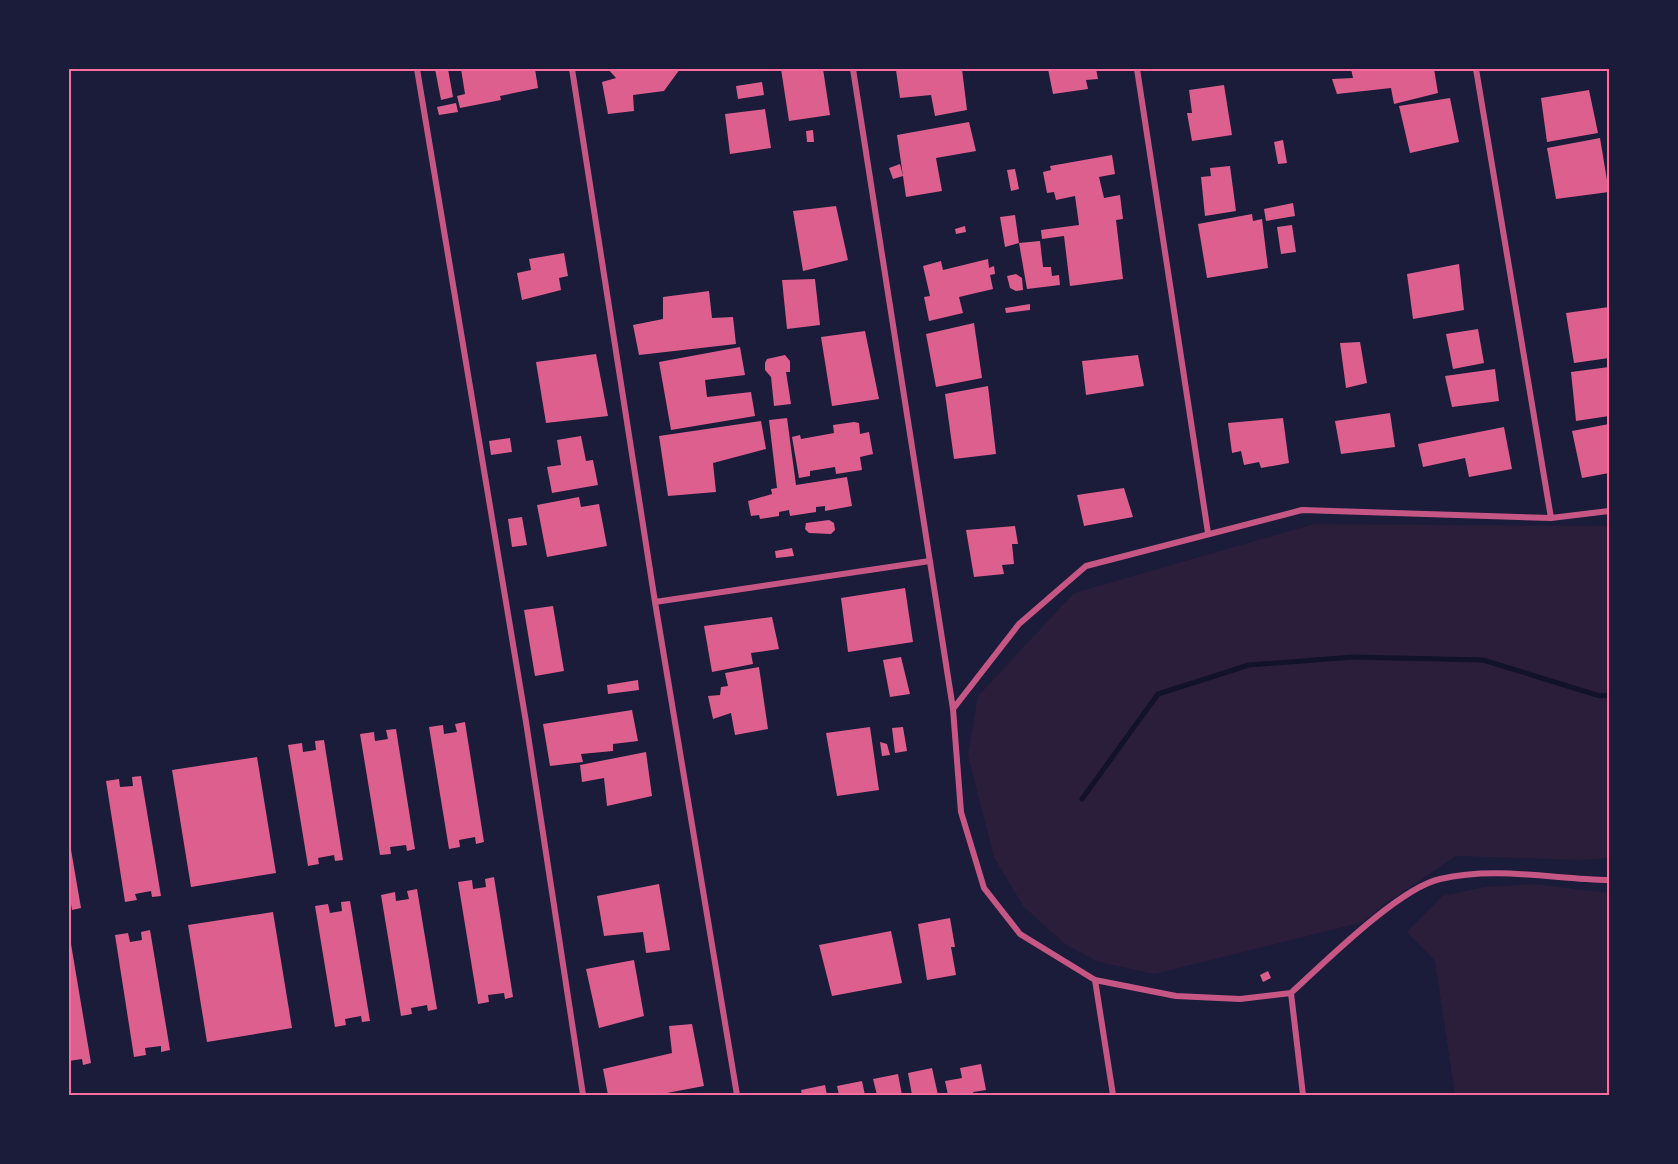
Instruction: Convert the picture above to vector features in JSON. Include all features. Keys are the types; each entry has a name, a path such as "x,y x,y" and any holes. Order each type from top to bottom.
{"street":[{"path":"417,69 526,722 583,1095"},
{"path":"572,69 655,603 737,1095"},
{"path":"853,69 953,709 961,812 984,888 1020,934 1095,980 1186,996 1240,999 1292,993 1402,898 1438,879 1488,872 1609,880"},
{"path":"1137,69 1208,533"},
{"path":"1476,69 1551,518"},
{"path":"953,709 1019,624 1086,566 1302,510 1551,518 1609,511"},
{"path":"655,603 930,561"},
{"path":"1095,980 1113,1095"},
{"path":"1292,993 1304,1095"}],"shaded area":[{"path":"1314,524 1609,526 1609,858 1581,860 1456,856 1385,904 1363,922 1154,974 1099,962 1066,945 1023,906 994,857 968,755 978,696 1074,593"},
{"path":"1535,884 1609,893 1609,1095 1455,1095 1435,961 1407,932 1442,896 1484,887"}],"building":[{"path":"435,69 448,69 453,97 441,100"},
{"path":"461,69 535,69 538,88 500,96 501,100 460,108 457,96 465,94"},
{"path":"608,69 680,69 664,91 633,95 634,111 608,114 602,82 616,78"},
{"path":"781,69 823,69 830,115 789,121"},
{"path":"962,69 967,110 935,116 931,95 900,98 896,70"},
{"path":"1048,69 1096,69 1098,79 1086,80 1088,89 1053,94"},
{"path":"1351,69 1434,69 1438,93 1394,104 1391,88 1337,94 1332,79 1353,78"},
{"path":"762,82 764,95 738,99 736,86"},
{"path":"1224,85 1232,135 1192,141 1187,113 1192,113 1189,90"},
{"path":"1589,90 1598,133 1547,142 1541,98"},
{"path":"1450,98 1459,142 1410,153 1399,106"},
{"path":"456,103 458,112 439,115 437,107"},
{"path":"765,109 771,148 730,154 725,114"},
{"path":"969,122 976,151 936,158 942,191 906,197 897,135"},
{"path":"813,130 814,142 807,142 806,131"},
{"path":"1600,138 1609,192 1556,199 1547,148"},
{"path":"1283,140 1287,163 1278,164 1274,142"},
{"path":"1112,155 1115,174 1099,177 1104,198 1120,195 1123,219 1116,220 1123,279 1070,286 1064,236 1042,239 1041,230 1079,225 1075,196 1056,200 1054,192 1047,193 1043,172 1051,170 1050,166"},
{"path":"900,164 903,176 893,179 889,168"},
{"path":"1230,166 1236,211 1205,216 1201,177 1211,176 1210,168"},
{"path":"1015,169 1019,189 1011,191 1007,170"},
{"path":"1293,203 1295,216 1266,221 1264,209"},
{"path":"836,206 848,260 803,271 793,211"},
{"path":"1252,214 1253,221 1262,219 1268,268 1207,278 1198,224"},
{"path":"1015,215 1019,243 1005,247 1000,217"},
{"path":"1292,225 1296,252 1281,254 1277,227"},
{"path":"965,226 966,232 956,234 955,229"},
{"path":"1040,241 1043,267 1051,267 1052,276 1059,275 1060,285 1027,289 1019,243"},
{"path":"564,253 568,276 559,278 561,290 522,300 517,273 531,270 529,259"},
{"path":"988,259 989,268 994,266 995,274 990,275 993,289 959,297 963,313 929,321 924,297 930,296 923,266 941,261 943,270"},
{"path":"1459,264 1464,310 1413,319 1407,274"},
{"path":"1016,274 1022,278 1023,290 1016,291 1010,288 1007,276"},
{"path":"815,279 820,325 787,329 782,280"},
{"path":"709,291 712,318 733,317 736,344 639,355 633,325 663,319 663,297"},
{"path":"1030,304 1030,310 1006,313 1005,308"},
{"path":"1609,307 1609,358 1574,363 1566,313"},
{"path":"974,323 982,378 936,387 926,334"},
{"path":"1478,329 1484,363 1453,369 1446,334"},
{"path":"865,331 879,399 832,406 821,337"},
{"path":"1360,342 1367,383 1346,388 1340,343"},
{"path":"740,347 745,375 705,380 707,397 751,392 755,416 671,430 659,362"},
{"path":"596,354 608,416 546,423 536,362"},
{"path":"785,355 790,361 790,372 786,372 791,404 774,406 771,377 765,370 765,363 767,359"},
{"path":"1138,355 1144,386 1086,395 1082,361"},
{"path":"1609,367 1609,416 1576,421 1571,372"},
{"path":"1495,369 1499,401 1452,407 1445,376"},
{"path":"988,386 996,454 954,459 945,394"},
{"path":"1390,413 1395,447 1341,454 1335,421"},
{"path":"787,418 796,485 847,477 852,506 825,511 825,506 816,507 816,512 790,516 789,510 779,512 779,516 760,519 759,515 751,516 748,501 772,494 771,489 777,488 769,420"},
{"path":"1283,418 1289,463 1261,468 1259,462 1244,465 1241,451 1232,453 1228,423"},
{"path":"761,421 766,449 713,463 716,492 668,496 659,436"},
{"path":"859,423 860,434 869,432 873,454 860,457 862,470 836,474 835,467 810,471 810,476 799,478 792,437 800,435 801,439 834,433 833,425"},
{"path":"1609,424 1609,473 1582,478 1572,431"},
{"path":"1504,427 1512,469 1469,477 1465,458 1423,467 1418,444"},
{"path":"581,436 586,461 593,460 598,485 552,493 547,467 561,465 557,440"},
{"path":"510,438 512,452 491,455 489,441"},
{"path":"1124,488 1133,517 1084,526 1077,495"},
{"path":"579,497 581,507 599,504 607,546 547,557 537,505"},
{"path":"522,517 527,545 512,547 508,519"},
{"path":"829,520 834,523 835,530 831,534 809,533 805,529 806,523"},
{"path":"1015,526 1018,544 1012,544 1014,564 1002,565 1004,574 974,577 966,530"},
{"path":"792,548 794,556 776,558 775,551"},
{"path":"905,588 913,642 848,652 841,598"},
{"path":"553,606 564,671 535,676 524,610"},
{"path":"772,617 779,649 751,653 753,664 712,672 704,626"},
{"path":"901,657 910,694 890,697 883,660"},
{"path":"759,667 768,729 735,735 731,713 713,719 708,696 720,695 721,687 728,686 725,673"},
{"path":"638,680 639,690 608,694 607,685"},
{"path":"632,710 638,741 613,744 613,751 581,754 583,762 550,766 543,724"},
{"path":"465,722 484,842 476,844 475,837 459,840 460,847 449,849 429,727 443,725 444,734 457,732 455,724"},
{"path":"870,727 879,790 837,796 826,733"},
{"path":"903,727 907,751 895,753 892,728"},
{"path":"396,729 415,849 407,851 406,845 390,847 391,854 380,855 360,734 374,732 375,741 388,739 386,730"},
{"path":"324,740 343,860 335,861 334,855 318,858 319,864 308,866 288,745 302,743 303,752 316,750 315,741"},
{"path":"880,742 887,744 890,755 882,756"},
{"path":"646,752 652,796 607,806 604,778 582,782 580,765"},
{"path":"257,757 276,873 191,887 172,770"},
{"path":"141,776 161,896 152,897 151,891 135,894 137,900 125,902 106,781 119,779 120,787 133,786 132,777"},
{"path":"70,844 81,908 72,910 69,904"},
{"path":"494,877 513,997 505,999 504,993 488,995 489,1002 478,1004 458,882 472,880 473,889 486,887 485,879"},
{"path":"659,884 670,950 646,953 643,932 604,936 597,896"},
{"path":"417,889 437,1009 428,1011 427,1005 411,1008 412,1014 401,1016 381,895 395,892 396,901 409,899 407,891"},
{"path":"350,901 370,1021 362,1022 361,1016 345,1019 346,1025 335,1027 315,906 328,904 330,913 342,911 341,902"},
{"path":"273,912 292,1028 207,1042 188,925"},
{"path":"950,918 955,947 951,947 956,975 927,980 918,924"},
{"path":"150,930 170,1050 161,1052 161,1046 145,1048 146,1055 134,1057 115,935 128,933 130,942 142,940 141,932"},
{"path":"891,931 902,983 832,996 819,945"},
{"path":"69,944 71,944 91,1063 83,1065 82,1059 69,1061"},
{"path":"634,960 644,1016 599,1028 586,969"},
{"path":"1268,971 1271,978 1263,982 1260,975"},
{"path":"692,1024 704,1086 656,1095 608,1095 603,1069 672,1053 669,1026"},
{"path":"981,1064 986,1090 973,1092 974,1095 948,1095 945,1081 962,1078 960,1068"},
{"path":"932,1068 938,1095 912,1095 908,1073"},
{"path":"898,1074 902,1095 877,1095 873,1079"},
{"path":"862,1081 865,1095 839,1095 837,1086"},
{"path":"825,1085 827,1095 802,1095 801,1090"}],"waterway":[{"path":"1082,799 1158,694 1249,665 1353,657 1483,660 1600,696 1609,695"}]}
